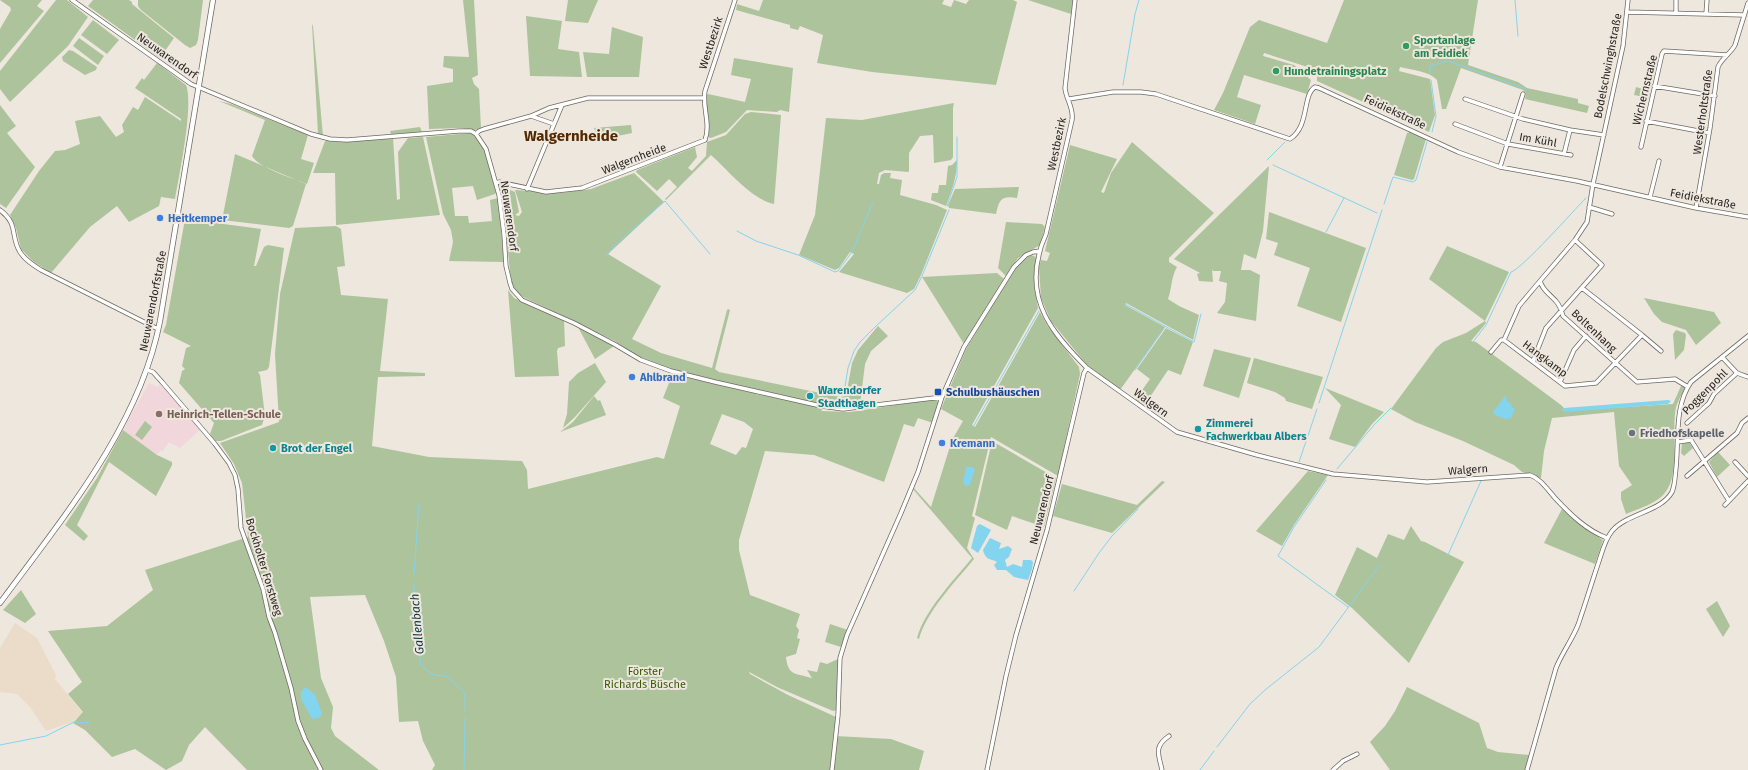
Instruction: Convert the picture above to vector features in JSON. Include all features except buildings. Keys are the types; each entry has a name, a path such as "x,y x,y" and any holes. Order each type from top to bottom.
{"street":[{"name":"Neuwarendorf","path":"72,0 198,87 311,134 330,139 356,140 459,131 471,131 476,134 486,149 496,183 504,234 506,266 510,283 517,294 522,300 600,336 641,360 671,371 715,382 821,406 843,409 942,397"},
{"name":"Neuwarendorfstraße","path":"0,604 85,486 135,398 147,370 158,330 212,0"},
{"name":"Westbezirk","path":"705,91 734,0"},
{"name":"Westbezirk","path":"1075,0 1065,88 1073,114 1046,234 1040,251 1038,267 1038,296 1046,319 1075,356 1087,368"},
{"name":"Bodelschwinghstraße","path":"1592,184 1623,46 1628,0"},
{"path":"1676,0 1676,13"},
{"path":"1706,14 1707,0"},
{"name":"Westerholtstraße","path":"1696,208 1715,96 1718,67 1736,45 1748,3"},
{"path":"1627,12 1744,15"},
{"name":"Wichernstraße","path":"1640,147 1662,54 1664,51 1727,55"},
{"path":"1654,86 1715,96"},
{"name":"Feidiekstraße","path":"1069,99 1113,92 1141,92 1156,94 1290,139 1296,135 1303,123 1311,92 1315,87 1458,152 1500,167 1592,184 1696,208 1748,217"},
{"name":"Walgernheide","path":"496,183 499,182 546,192 582,188 705,140 707,126 704,98 705,91"},
{"name":"Im Kühl","path":"1500,167 1523,94"},
{"path":"476,134 484,129 588,98 704,98"},
{"name":"Im Kühl","path":"1465,99 1517,116 1583,132"},
{"path":"527,189 562,105"},
{"path":"531,116 554,124"},
{"path":"1646,121 1709,133"},
{"name":"Im Kühl","path":"1455,124 1508,144 1571,155"},
{"name":"Im Kühl","path":"1564,154 1570,130"},
{"name":"Bodelschwinghstraße","path":"1583,132 1604,135"},
{"path":"1650,197 1659,161"},
{"path":"1491,352 1501,340 1504,340 1518,306 1575,240 1587,222 1592,184"},
{"path":"1589,207 1612,214"},
{"path":"0,210 10,219 19,251 29,262 41,270 158,330"},
{"path":"1533,361 1546,328 1602,265 1575,240"},
{"path":"832,770 838,708 840,658 850,630 918,472 942,397 964,348 1014,267 1026,255 1040,251"},
{"name":"Boltenhang","path":"1540,281 1542,287 1560,304 1563,316 1637,382 1675,379 1688,387"},
{"path":"1582,288 1661,351"},
{"name":"Hangkamp","path":"1504,340 1565,386 1596,383 1616,364 1642,335"},
{"path":"1560,382 1574,350 1586,336"},
{"path":"1527,770 1556,668 1577,626 1607,538 1618,524 1631,516 1660,504 1669,496 1674,486 1679,412 1688,387 1748,336"},
{"path":"1722,357 1737,373 1748,377"},
{"name":"Neuwarendorf","path":"987,770 1006,676 1047,530 1084,373 1087,368"},
{"name":"Walgern","path":"1087,368 1177,432 1244,452 1333,474 1427,482 1530,475 1542,482 1576,519 1594,532 1607,538"},
{"name":"Bockholter Forstweg","path":"147,370 153,372 215,444 229,463 235,475 241,528 263,589 269,617 291,688 298,721 305,739 321,770"},
{"name":"Poggenpohl","path":"1687,423 1709,403 1714,394 1737,373"},
{"path":"1687,476 1737,433 1742,423 1748,418"},
{"path":"1678,442 1691,440 1729,501"},
{"path":"1735,462 1748,476"},
{"path":"1725,505 1748,481"},
{"path":"1162,770 1158,756 1159,746 1162,740 1169,736"},
{"path":"1333,770 1342,761 1357,754"}],"shaded area":[{"name":"Heinrich-Tellen-Schule","path":"149,383 158,387 160,384 200,430 180,448 169,442 163,451 161,450 157,455 123,430"},
{"path":"15,623 37,638 56,675 55,679 83,713 72,722 46,731 30,707 17,694 0,692 0,648"}],"green space":[{"path":"0,0 42,0 37,6 44,11 0,63 0,29 11,10 10,7"},
{"path":"56,0 67,0 88,17 68,46 10,102 0,89 0,71"},
{"path":"93,0 129,0 174,38 160,58 88,6"},
{"path":"138,0 203,0 198,40 196,45 190,48 185,45 141,10 138,6"},
{"path":"463,0 474,0 478,75 472,78 474,84 479,89 481,128 475,130 460,128 429,129 427,86 453,82 453,69 443,67 444,56 469,57"},
{"path":"568,0 598,0 588,23 565,21"},
{"path":"763,0 944,0 942,4 951,7 954,0 966,4 969,0 1013,0 1017,2 996,85 872,72 817,63 823,35 800,26 798,30 790,28 790,25 736,10 737,4 759,11"},
{"path":"1028,0 1073,0 1071,14"},
{"path":"1344,0 1478,0 1468,65 1518,82 1527,88 1578,99 1578,103 1589,106 1587,113 1525,99 1526,93 1523,90 1461,68 1446,109 1442,109 1437,80 1434,77 1425,73 1400,67 1399,71 1430,79 1435,115 1429,132 1317,81 1317,70 1264,53 1263,56 1294,65 1311,80 1307,94 1244,75 1237,97 1261,105 1255,124 1214,110 1223,93 1250,27 1259,20 1327,43"},
{"path":"526,16 562,21 558,49 579,52 582,77 530,76"},
{"path":"93,20 119,40 107,54 81,35"},
{"path":"312,24 313,26 323,136 318,134"},
{"path":"612,27 643,37 639,77 587,77 583,52 609,54"},
{"path":"79,38 104,56 98,65 73,46"},
{"path":"69,50 73,51 97,67 96,70 85,75 63,61 62,57"},
{"path":"734,58 793,68 789,112 780,110 777,112 747,110 726,132 711,138 708,137 705,96 708,94 745,102 751,79 731,75"},
{"path":"157,63 186,85 188,94 185,140 175,199 161,197 159,206 129,222 117,206 90,227 51,273 34,262 21,249 16,228 10,215 39,171 55,151 65,150 80,144 75,121 100,116 116,137 124,132 122,125 133,107 138,110 145,97 181,121 181,119 135,88 142,78 144,80"},
{"path":"1636,87 1650,91 1649,98 1634,95"},
{"path":"219,101 231,104 308,135 301,159 314,163 307,184 269,169 252,156 265,120"},
{"path":"954,103 953,157 951,160 934,163 933,135 920,136 909,153 908,172 885,170 879,173 877,184 879,184 881,175 884,173 891,173 890,178 902,180 900,195 936,205 947,210 914,289 907,293 839,272 854,254 850,252 839,268 835,270 799,255 815,215 826,118 862,120"},
{"path":"0,105 16,126 7,133 35,167 6,208 0,204"},
{"path":"751,112 781,115 774,204 765,201 749,191 711,155 666,200 665,199 677,187 669,179 657,191 636,172 637,170 695,147 697,157 688,168 692,171 706,156 707,142 726,135 745,114"},
{"path":"631,125 632,133 598,140 594,128"},
{"path":"420,127 422,132 391,134 390,131"},
{"path":"1410,132 1426,139 1414,179 1412,180 1394,175 1407,133"},
{"path":"470,133 481,144 485,152 491,169 496,193 477,200 473,186 452,188 455,216 468,216 469,223 492,221 490,200 498,198 504,262 449,261 453,242 451,230 443,214 426,137"},
{"path":"423,137 440,215 336,225 335,173 313,173 325,141 346,142 393,138 397,200 400,199 398,152 408,138"},
{"path":"1132,142 1214,213 1169,258 1169,262 1177,267 1168,299 1199,315 1193,340 1126,303 1125,305 1165,327 1120,390 1087,365 1051,321 1041,298 1039,267 1041,260 1047,261 1050,253 1045,251 1070,145 1117,159 1101,192 1104,193 1111,173"},
{"path":"235,154 306,184 293,226 289,228 222,220"},
{"path":"957,160 955,178 946,206 931,200 932,193 938,193 939,185 946,185 948,166 952,165"},
{"path":"1269,166 1263,231 1256,259 1244,254 1241,270 1250,270 1260,275 1256,321 1217,313 1225,302 1227,283 1219,281 1221,271 1213,271 1212,269 1213,282 1199,281 1197,274 1200,273 1174,259"},
{"name":"Förster Richards Büsche","path":"634,173 664,202 608,254 661,286 632,339 661,353 712,368 728,309 730,310 715,369 719,372 840,397 846,396 852,363 858,350 878,326 888,336 871,351 865,364 860,405 844,407 826,405 821,411 850,412 936,399 939,402 933,423 918,418 914,427 904,424 884,482 814,455 765,451 739,540 739,550 750,595 800,614 796,626 799,630 797,638 800,639 796,654 786,657 791,671 793,673 812,678 807,670 817,672 820,662 827,664 838,659 837,710 833,711 779,688 749,672 735,646 750,674 788,695 836,717 835,736 891,739 924,751 919,770 432,770 435,765 423,741 418,721 399,722 396,677 384,641 365,595 310,597 321,678 333,707 331,728 335,736 379,770 247,770 205,727 189,745 182,761 166,770 135,749 112,757 85,730 73,723 83,712 68,694 82,682 48,631 107,626 153,590 145,570 248,537 242,483 234,464 220,443 279,422 275,354 280,294 295,228 336,226 341,229 345,266 337,267 341,295 388,299 380,371 425,373 425,376 378,377 372,446 429,457 522,461 527,470 528,489 657,457 664,459 680,406 663,398 673,373 748,392 745,387 694,376 661,366 629,351 615,341 519,295 511,284 505,217 499,190 505,188 515,192 519,212 515,215 519,216 522,212 515,190 560,193 591,189","holes":["757,390 787,396 788,400 755,394","722,414 744,422 753,429 746,448 742,447 736,455 710,444"]},
{"path":"1019,187 1017,198 1004,198 998,205 996,214 949,208 948,205 955,189"},
{"path":"1269,212 1366,248 1341,322 1297,306 1310,268 1274,255 1278,243 1266,239"},
{"path":"185,219 261,229 254,266 256,266 264,247 268,245 284,248 269,367 267,370 258,372 260,375 265,416 262,425 221,441 215,441 210,434 214,423 179,383 182,371 185,369 182,366 186,348 191,346 163,332 166,325"},
{"path":"1006,222 1042,224 1045,227 1040,245 1018,258 1006,276 998,268"},
{"path":"1447,246 1509,272 1485,321 1429,279"},
{"path":"1031,255 1036,257 1034,286 1038,308 972,425 975,427 1040,312 1047,325 1079,367 1080,374 1058,476 991,437 972,516 975,518 967,548 974,559 928,618 919,639 917,638 926,617 972,558 912,488 913,487 931,507 952,440 963,421 941,409 966,349 1014,269 1020,262"},
{"path":"997,273 1004,279 964,344 922,277"},
{"path":"508,290 514,298 564,320 565,346 558,348 557,351 559,376 515,377"},
{"path":"1644,298 1714,312 1721,323 1696,345 1686,330 1662,322 1654,314"},
{"path":"1485,321 1486,323 1471,341 1476,342 1561,405 1564,408 1563,411 1673,404 1681,386 1685,387 1676,407 1674,464 1669,486 1664,494 1651,503 1626,514 1621,499 1621,492 1632,485 1619,466 1614,412 1552,418 1544,451 1541,478 1522,472 1514,465 1463,441 1415,422 1391,409 1436,348 1443,342 1466,333"},
{"path":"578,327 614,346 595,359"},
{"path":"1166,328 1193,342 1181,375 1168,370 1144,406 1135,400 1150,379 1137,369"},
{"path":"1676,330 1685,333 1686,335 1684,350 1675,360 1673,334"},
{"path":"1214,349 1251,358 1239,398 1203,386"},
{"path":"1254,358 1323,377 1312,409 1286,401 1285,398 1275,392 1247,383"},
{"path":"595,363 606,382 575,417 563,428 567,414 569,382 578,373"},
{"path":"1325,388 1384,412 1372,424 1355,447 1329,439 1341,405"},
{"path":"594,396 598,401 600,400 606,415 560,432 573,422"},
{"path":"145,421 152,427 142,440 135,435"},
{"path":"123,430 157,455 172,462 172,465 156,496 109,462 77,525 88,536 84,541 65,525 97,478"},
{"path":"992,441 1056,478 1044,527 1012,516 1007,530 975,515"},
{"path":"1689,442 1693,448 1684,456 1681,453 1682,444"},
{"path":"1718,452 1730,465 1717,477 1709,462"},
{"path":"1308,471 1328,475 1294,525 1282,546 1256,531"},
{"path":"1162,481 1165,482 1112,533 1053,516 1062,484 1137,505"},
{"path":"1562,509 1587,530 1603,540 1595,564 1544,543"},
{"path":"1411,526 1421,541 1464,562 1409,663 1352,608 1335,595 1357,547 1377,558 1388,534 1404,540"},
{"path":"21,590 36,614 25,623 3,610"},
{"path":"1717,601 1730,626 1723,637 1706,609"},
{"path":"830,624 848,630 841,647 825,642"},
{"path":"1407,687 1479,723 1487,748 1498,752 1529,755 1525,770 1390,770 1370,742 1385,726 1395,711"}],"water":[{"path":"1506,395 1507,402 1510,403 1512,405 1511,407 1515,409 1511,418 1505,419 1493,414 1493,412"},
{"path":"1671,401 1668,404 1567,412 1562,410 1564,408"},
{"path":"966,467 972,467 975,469 970,485 966,486 963,483"},
{"path":"980,524 991,530 978,553 971,548 977,526"},
{"path":"990,538 1001,543 999,549 1008,546 1012,549 1009,557 1005,560 1007,567 1013,564 1022,567 1023,560 1031,560 1033,562 1028,580 1014,577 1006,570 997,570 994,565 997,562 988,559 983,550"},
{"path":"305,687 315,694 322,714 319,718 312,719 301,699 301,692"}],"waterway":[{"path":"1123,85 1135,14 1139,0"},
{"path":"1515,0 1518,36"},
{"path":"1430,74 1430,66 1448,61 1526,89"},
{"path":"1431,80 1436,116 1432,132"},
{"path":"947,206 957,177 957,137"},
{"path":"1267,160 1285,142"},
{"path":"1384,204 1393,177 1413,182 1416,180 1427,142"},
{"path":"1273,165 1377,213"},
{"path":"1326,232 1344,198"},
{"path":"1473,342 1486,325 1511,272 1526,261 1586,198"},
{"path":"606,256 616,244 665,201 710,254"},
{"path":"737,231 756,241 798,255 835,272 838,271 852,252 873,202"},
{"path":"844,393 848,368 854,351 860,342 915,290 949,210"},
{"path":"1319,403 1382,210"},
{"path":"1125,304 1194,342 1201,314"},
{"path":"973,427 1039,311"},
{"path":"1135,370 1165,327"},
{"path":"1337,469 1374,425 1391,408"},
{"path":"1299,462 1317,409"},
{"path":"1326,480 1294,527 1278,556 1348,607"},
{"path":"1448,555 1481,481"},
{"name":"Gallenbach","path":"414,574 419,504"},
{"path":"1074,591 1112,536 1138,509"},
{"path":"1217,747 1250,704 1265,690 1319,647 1379,566"},
{"name":"Gallenbach","path":"414,583 415,620 421,666 434,675 446,676 465,693 465,711"},
{"name":"Gallenbach","path":"464,770 465,718"},
{"path":"0,745 46,736 74,722 90,723"},
{"path":"1200,770 1214,751"}],"place":[{"name":"Sportanlage am Feidiek","path":"1406,46"},
{"name":"Hundetrainingsplatz","path":"1276,71"},
{"name":"Heitkemper","path":"160,218"},
{"name":"Ahlbrand","path":"632,377"},
{"name":"Schulbushäuschen","path":"938,392"},
{"name":"Warendorfer Stadthagen","path":"810,396"},
{"name":"Heinrich-Tellen-Schule","path":"159,414"},
{"name":"Zimmerei Fachwerkbau Albers","path":"1198,429"},
{"name":"Friedhofskapelle","path":"1632,433"},
{"name":"Kremann","path":"942,443"},
{"name":"Brot der Engel","path":"273,448"}],"district":[{"name":"Walgernheide","path":"571,136"}]}
